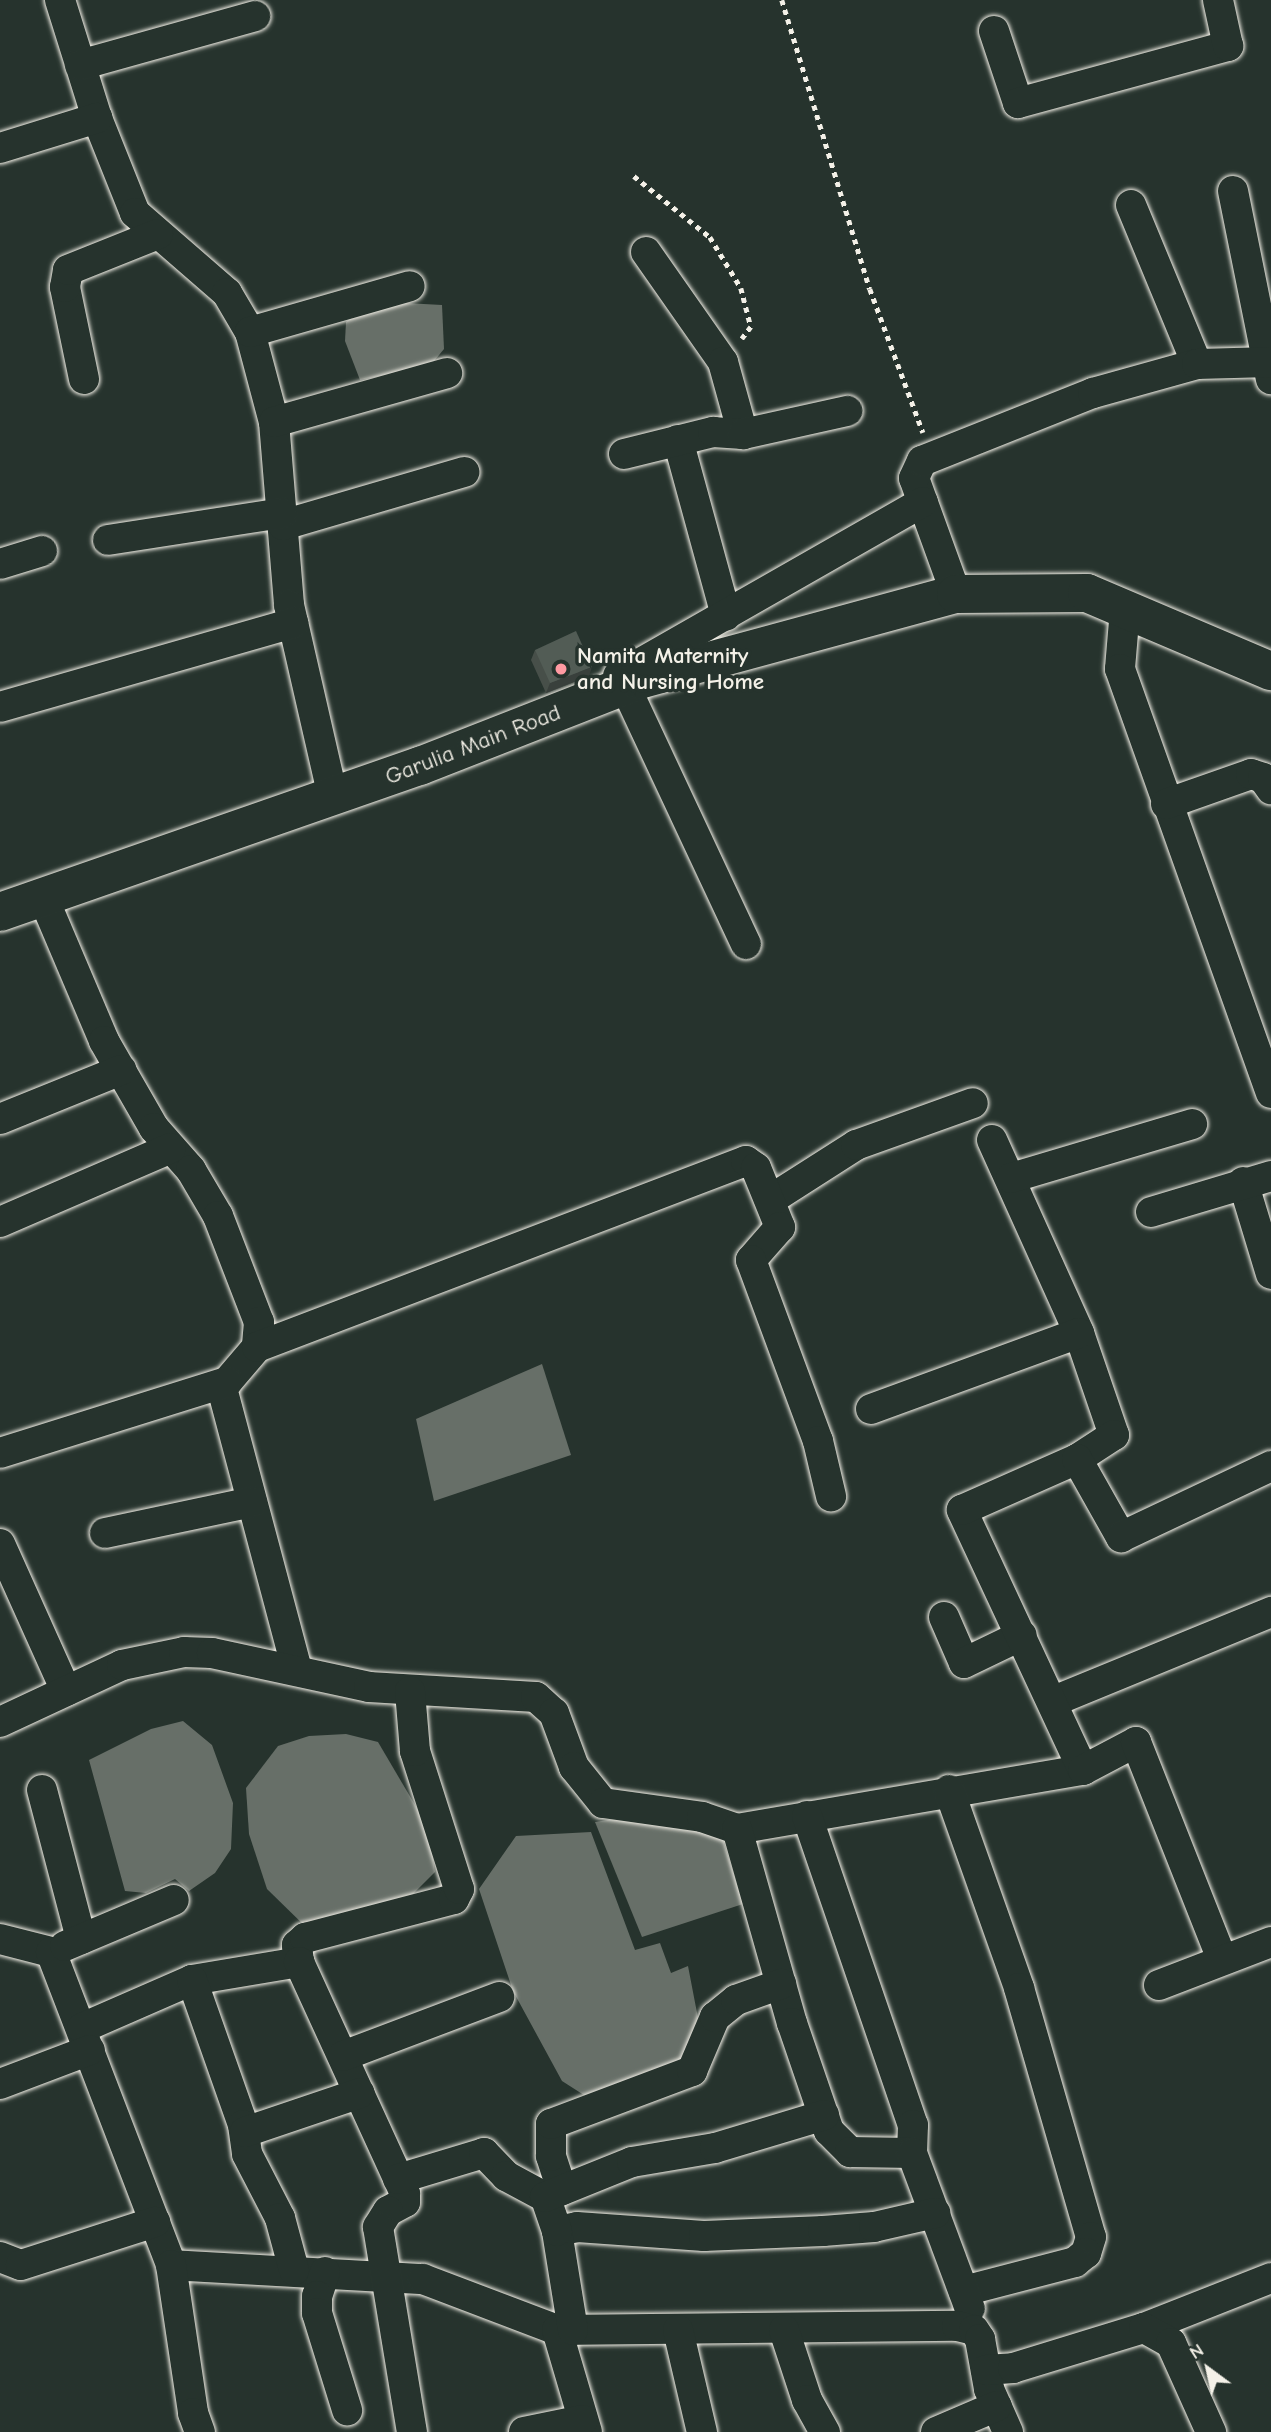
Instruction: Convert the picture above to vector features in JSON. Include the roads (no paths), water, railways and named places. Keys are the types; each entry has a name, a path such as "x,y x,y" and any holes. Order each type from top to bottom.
{"street":[{"path":"60,0 97,118 135,213 227,293 250,332 274,422 293,623 333,797"},
{"path":"994,31 1018,103 1228,46 1218,0"},
{"path":"80,65 255,16"},
{"path":"0,148 97,118"},
{"path":"956,594 923,502 916,470 932,456 1093,393 1197,364 1269,368 1233,191"},
{"path":"1131,205 1197,364"},
{"path":"85,379 65,287 68,270 158,234"},
{"path":"646,252 723,362 743,433"},
{"path":"250,332 410,286"},
{"path":"274,422 447,373"},
{"path":"624,454 713,432 743,433 846,411"},
{"path":"678,440 726,616"},
{"path":"108,540 282,519 464,472"},
{"path":"746,943 612,691 618,676 923,502"},
{"path":"0,564 42,551"},
{"name":"Garulia Main Road","path":"0,912 333,797 612,691 956,594 1087,593 1271,671"},
{"path":"1125,609 1120,669 1271,1093"},
{"path":"0,707 293,623"},
{"path":"1166,804 1251,774 1263,778 1271,789"},
{"path":"44,897 121,1070 218,1216 259,1322 257,1348"},
{"path":"0,1119 121,1070"},
{"path":"770,1200 856,1145 973,1103"},
{"path":"1011,1178 1192,1124"},
{"path":"992,1140 1079,1333 1114,1435 1077,1459 962,1510 1054,1701 1083,1770"},
{"path":"0,1222 171,1148"},
{"path":"298,1669 222,1388 227,1382 257,1348 631,1207 734,1163 746,1161 756,1168 780,1227 751,1260 795,1376 831,1496"},
{"path":"1151,1212 1257,1179 1271,1274"},
{"path":"871,1409 1079,1333"},
{"path":"0,1453 227,1382"},
{"path":"1077,1459 1121,1537 1271,1466"},
{"path":"105,1533 252,1502"},
{"path":"0,1544 66,1691"},
{"path":"1054,1701 1271,1612"},
{"path":"944,1617 964,1663 1022,1635"},
{"path":"0,1721 122,1665 184,1652 298,1669 369,1687 536,1697 554,1713 574,1767 603,1803 702,1817 737,1829 949,1790 1083,1770 1136,1742 1221,1957"},
{"path":"410,1691 415,1751 459,1889 454,1899 305,1938 297,1945 299,1962 398,2179 405,2202 388,2211 378,2227 412,2432"},
{"path":"42,1790 81,1939"},
{"path":"949,1790 1019,1988 1091,2237 1086,2253 1075,2262 964,2291"},
{"path":"807,1816 913,2124 912,2153 964,2291 1002,2419 936,2432"},
{"path":"737,1829 781,1983 829,2131 850,2152 912,2153"},
{"path":"0,1939 51,1952 174,1900"},
{"path":"1159,1985 1221,1957 1271,1941"},
{"path":"51,1952 171,2266 193,2413 200,2432"},
{"path":"0,2084 192,1980 299,1962"},
{"path":"192,1980 245,2132 247,2154 280,2218 294,2270"},
{"path":"524,2432 585,2426 565,2330 551,2156 551,2124 692,2071 715,2017 736,2000 781,1983"},
{"path":"343,2056 499,1997"},
{"path":"245,2132 360,2093"},
{"path":"398,2179 484,2152 506,2176 554,2193 632,2162 715,2148 824,2115"},
{"path":"557,2231 577,2227 704,2236 823,2231 874,2227 935,2213"},
{"path":"0,2257 21,2265 155,2222"},
{"path":"171,2266 294,2270 423,2279 565,2330 784,2330 957,2326 974,2330"},
{"path":"325,2272 317,2296 317,2313 347,2410"},
{"path":"986,2370 1013,2368 1144,2328 1271,2278"},
{"path":"1144,2328 1171,2343 1211,2432"},
{"path":"678,2330 702,2432"},
{"path":"784,2330 807,2400 825,2432"}],"place":[{"name":"Namita Maternity and Nursing Home","path":"561,669"}]}
